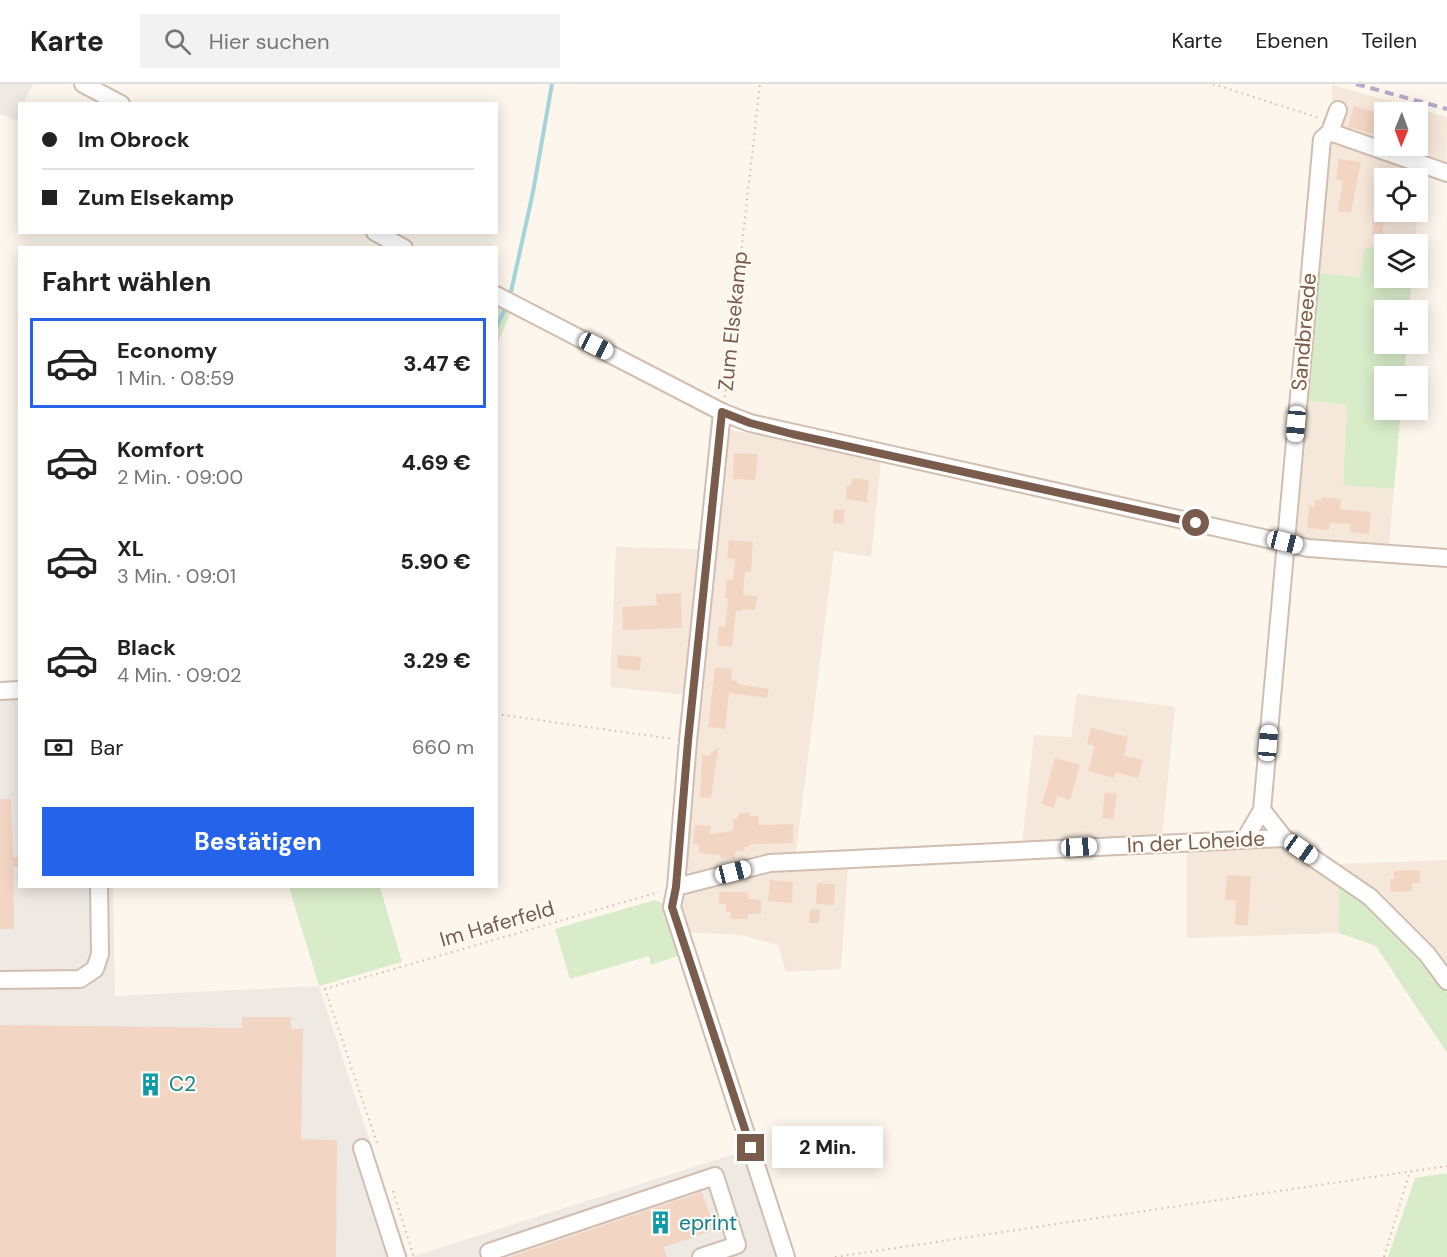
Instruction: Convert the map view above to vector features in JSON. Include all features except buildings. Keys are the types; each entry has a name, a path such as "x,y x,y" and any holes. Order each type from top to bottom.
{"street":[{"path":"83,84 117,102"},
{"name":"Sandbreede","path":"1245,839 1262,810 1322,139 1330,132 1338,110"},
{"path":"1330,132 1447,172"},
{"path":"379,234 400,246"},
{"path":"498,296 722,412 750,423 1308,548 1447,558"},
{"name":"Zum Elsekamp","path":"722,412 688,741 676,887 672,907 786,1257"},
{"path":"0,690 18,690"},
{"path":"1262,810 1284,838"},
{"name":"In der Loheide","path":"676,887 770,862 1284,838 1370,897 1427,954 1447,981"},
{"path":"0,980 80,979 95,969 100,954 99,888"},
{"path":"369,1147 397,1257"},
{"path":"491,1257 489,1252 716,1176 738,1245 701,1257"}],"path":[{"name":"Zum Elsekamp","path":"722,412 760,84"},
{"path":"1213,84 1318,117 1330,132"},
{"path":"498,714 688,741"},
{"name":"Im Haferfeld","path":"369,1147 325,989 676,887"},
{"path":"835,1257 1447,1166"},
{"path":"1384,1257 1410,1171"},
{"path":"392,1190 414,1257"}],"shaded area":[{"path":"0,84 33,84 24,102 18,102 17,121 0,114"},
{"path":"1332,85 1393,102 1374,102 1374,156 1428,156 1428,112 1447,117 1446,164 1422,159 1421,168 1374,168 1374,222 1417,222 1416,234 1374,234 1374,248 1364,248 1361,277 1313,273 1332,128"},
{"path":"1301,400 1347,405 1343,485 1394,489 1389,545 1291,540"},
{"path":"727,429 881,462 871,557 834,551 796,853 768,856 695,876 684,868"},
{"path":"616,547 701,549 688,695 610,687"},
{"name":"C2","path":"0,688 18,688 18,888 113,888 115,996 319,986 408,1257 0,1257"},
{"path":"1077,694 1175,707 1162,838 1022,844 1034,735 1071,737"},
{"path":"1270,845 1286,848 1338,882 1339,933 1187,938 1187,851"},
{"path":"1447,860 1447,969 1432,948 1377,892 1340,864"},
{"path":"848,867 841,969 786,972 778,945 741,935 685,932 678,905 681,895 768,871"},
{"path":"744,1151 779,1257 411,1257"}],"green space":[{"path":"1364,248 1374,248 1374,288 1411,288 1410,300 1374,300 1374,354 1406,354 1405,366 1374,366 1374,420 1400,420 1394,489 1343,485 1347,405 1301,400 1313,273 1360,277"},
{"path":"498,307 510,313 498,343"},
{"path":"1338,882 1365,901 1423,959 1447,993 1447,1053 1376,946 1339,933"},
{"path":"289,888 380,888 402,962 319,986"},
{"path":"655,900 664,904 681,955 651,965 649,956 570,979 555,929"},
{"path":"1447,1173 1447,1257 1388,1257 1415,1178"}],"waterway":[{"path":"511,292 533,192 552,84"},
{"path":"498,324 504,311"}],"railway":[{"path":"1356,84 1447,109"}],"place":[{"name":"C2","path":"151,1084"},
{"name":"eprint","path":"661,1223"}],"route":[{"path":"751,1148 672,907 676,887 688,741 722,412 750,423 792,434 1196,523"}]}
